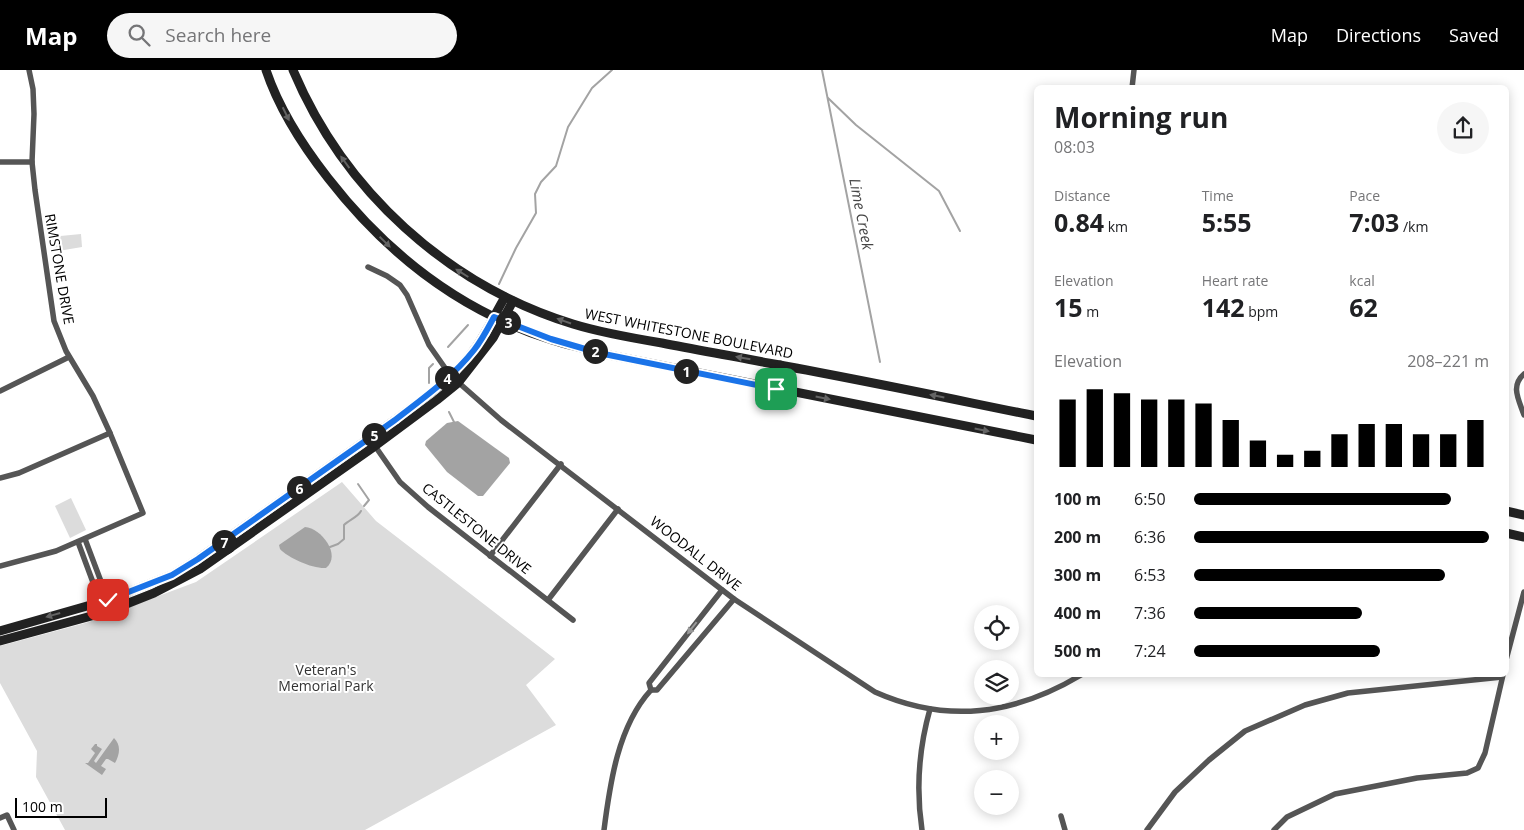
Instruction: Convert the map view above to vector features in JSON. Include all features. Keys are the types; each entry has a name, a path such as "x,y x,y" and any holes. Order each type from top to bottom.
{"main road":[{"path":"266,70 290,121 318,164 350,206 381,238 414,266 450,292 494,317 551,339 599,353 1034,440"},
{"name":"WEST WHITESTONE BOULEVARD","path":"293,70 300,88 325,134 356,176 386,211 448,264 478,283 509,299 573,324 611,334 780,365 1034,416"},
{"path":"0,630 104,601 172,575 198,559 395,420 450,375 475,349 494,317 509,299"},
{"path":"0,641 106,612 154,593 200,569 375,446 458,382 482,354 504,321 509,299"},
{"path":"776,389 780,365"},
{"path":"1509,512 1524,515"},
{"path":"1509,534 1524,537"}],"street":[{"name":"RIMSTONE DRIVE","path":"29,70 33,89 32,162 34,190 54,321 69,357 93,396 143,513 85,539"},
{"path":"1132,85 1134,70"},
{"path":"0,162 32,162"},
{"name":"WOODALL DRIVE","path":"368,267 400,285 407,295 429,345 450,375 501,420 561,464 734,599 875,692 894,700 930,709 963,712 997,709 1025,702 1077,677"},
{"path":"0,391 69,357"},
{"path":"1524,374 1516,385 1524,415"},
{"path":"0,478 19,472 110,433"},
{"name":"CASTLESTONE DRIVE","path":"375,446 400,482 428,507 572,620"},
{"path":"490,556 561,464"},
{"path":"548,600 618,509"},
{"path":"0,566 56,551 85,539 106,612"},
{"path":"78,542 104,601"},
{"path":"651,690 649,683 722,590"},
{"path":"1509,649 1524,592"},
{"path":"651,690 657,690 734,599"},
{"path":"1147,830 1174,792 1245,731 1305,705 1348,694 1493,677"},
{"path":"1274,830 1287,817 1335,794 1418,778 1467,773 1478,768 1485,753 1502,677"},
{"path":"604,830 617,761 625,735 636,712 651,690"},
{"path":"922,830 920,818 920,752 930,709"},
{"path":"0,818 6,815 14,830"},
{"path":"1061,816 1065,830"}],"green space":[{"path":"81,234 82,247 52,252 50,237"},
{"name":"Veteran's Memorial Park","path":"342,482 376,521 555,659 526,685 556,725 365,830 65,830 36,777 37,751 0,683 0,646 89,622 196,582"},
{"path":"71,498 86,530 70,538 55,506"}],"shaded area":[{"path":"458,421 509,458 510,463 483,496 478,496 447,472 425,445 426,441 447,423"},
{"path":"305,527 317,532 328,543 332,556 326,568 314,567 301,562 280,549 279,545"},
{"path":"114,738 119,747 118,756 115,763 106,759 101,766 106,769 102,775 85,763 88,763 95,753 91,749 95,744 102,749 94,761 96,763"}],"waterway":[{"path":"499,284 516,248 536,213 535,194 541,182 556,166 568,127 592,88 612,70"},
{"name":"Lime Creek","path":"822,70 880,362"},
{"path":"828,98 856,125 939,191 960,231"},
{"path":"448,347 468,325"},
{"path":"429,383 429,368 433,364"},
{"path":"449,412 454,422"},
{"path":"358,484 369,500 364,506"},
{"path":"330,547 344,539 344,525 361,511"}],"route":[{"path":"108,600 172,575 198,559 395,420 426,396 465,361 475,349 494,317 551,339 599,353 776,389"}]}
